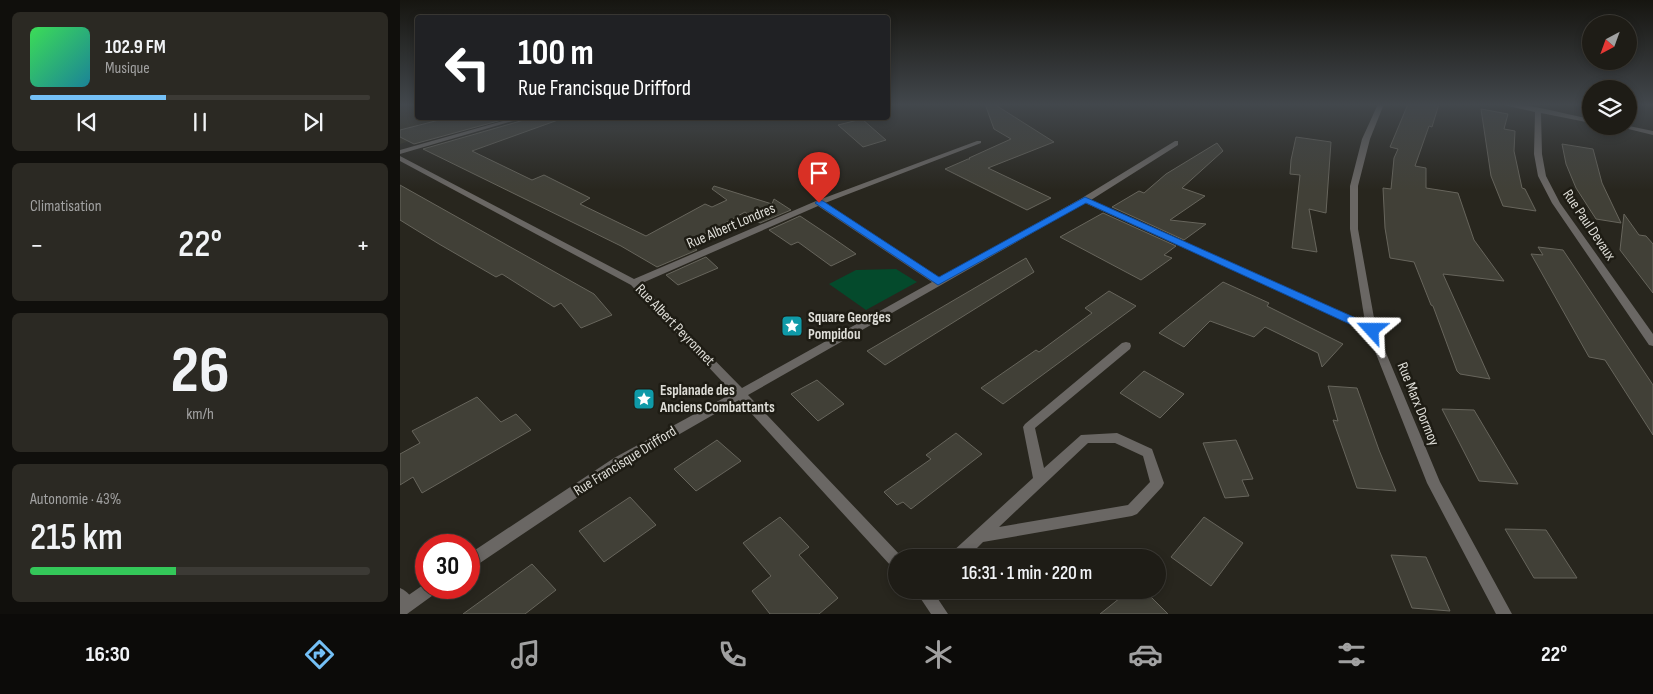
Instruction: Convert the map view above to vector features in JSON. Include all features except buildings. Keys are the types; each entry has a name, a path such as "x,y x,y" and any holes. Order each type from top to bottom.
{"street":[{"path":"400,152 468,133"},
{"name":"Rue Marx Dormoy","path":"1369,133 1354,186 1354,229 1372,330 1434,483 1504,614"},
{"name":"Rue Paul Devaux","path":"1538,133 1538,154 1542,176 1556,203 1653,342"},
{"name":"Rue Albert Londres","path":"634,283 819,203 979,142"},
{"name":"Rue Francisque Drifford","path":"480,555 619,462 1085,200 1175,143"},
{"name":"Rue Albert Peyronnet","path":"400,158 634,283 740,393 888,552"},
{"path":"1085,200 1372,330"},
{"path":"819,203 938,282"},
{"path":"1040,480 1029,427 1126,346"},
{"path":"965,549 978,537 1040,480 1084,438 1117,438 1148,453 1157,484 1132,510 978,537"},
{"path":"403,603 415,597"},
{"path":"929,599 940,614"}],"shaded area":[{"path":"400,133 437,133 400,144"}],"green space":[{"path":"896,269 917,282 866,310 829,284 856,270"}],"place":[{"name":"Square Georges Pompidou","path":"792,326"},
{"name":"Esplanade des Anciens Combattants","path":"644,399"}],"route":[{"path":"819,203 938,282 1085,200 1372,330"}]}
